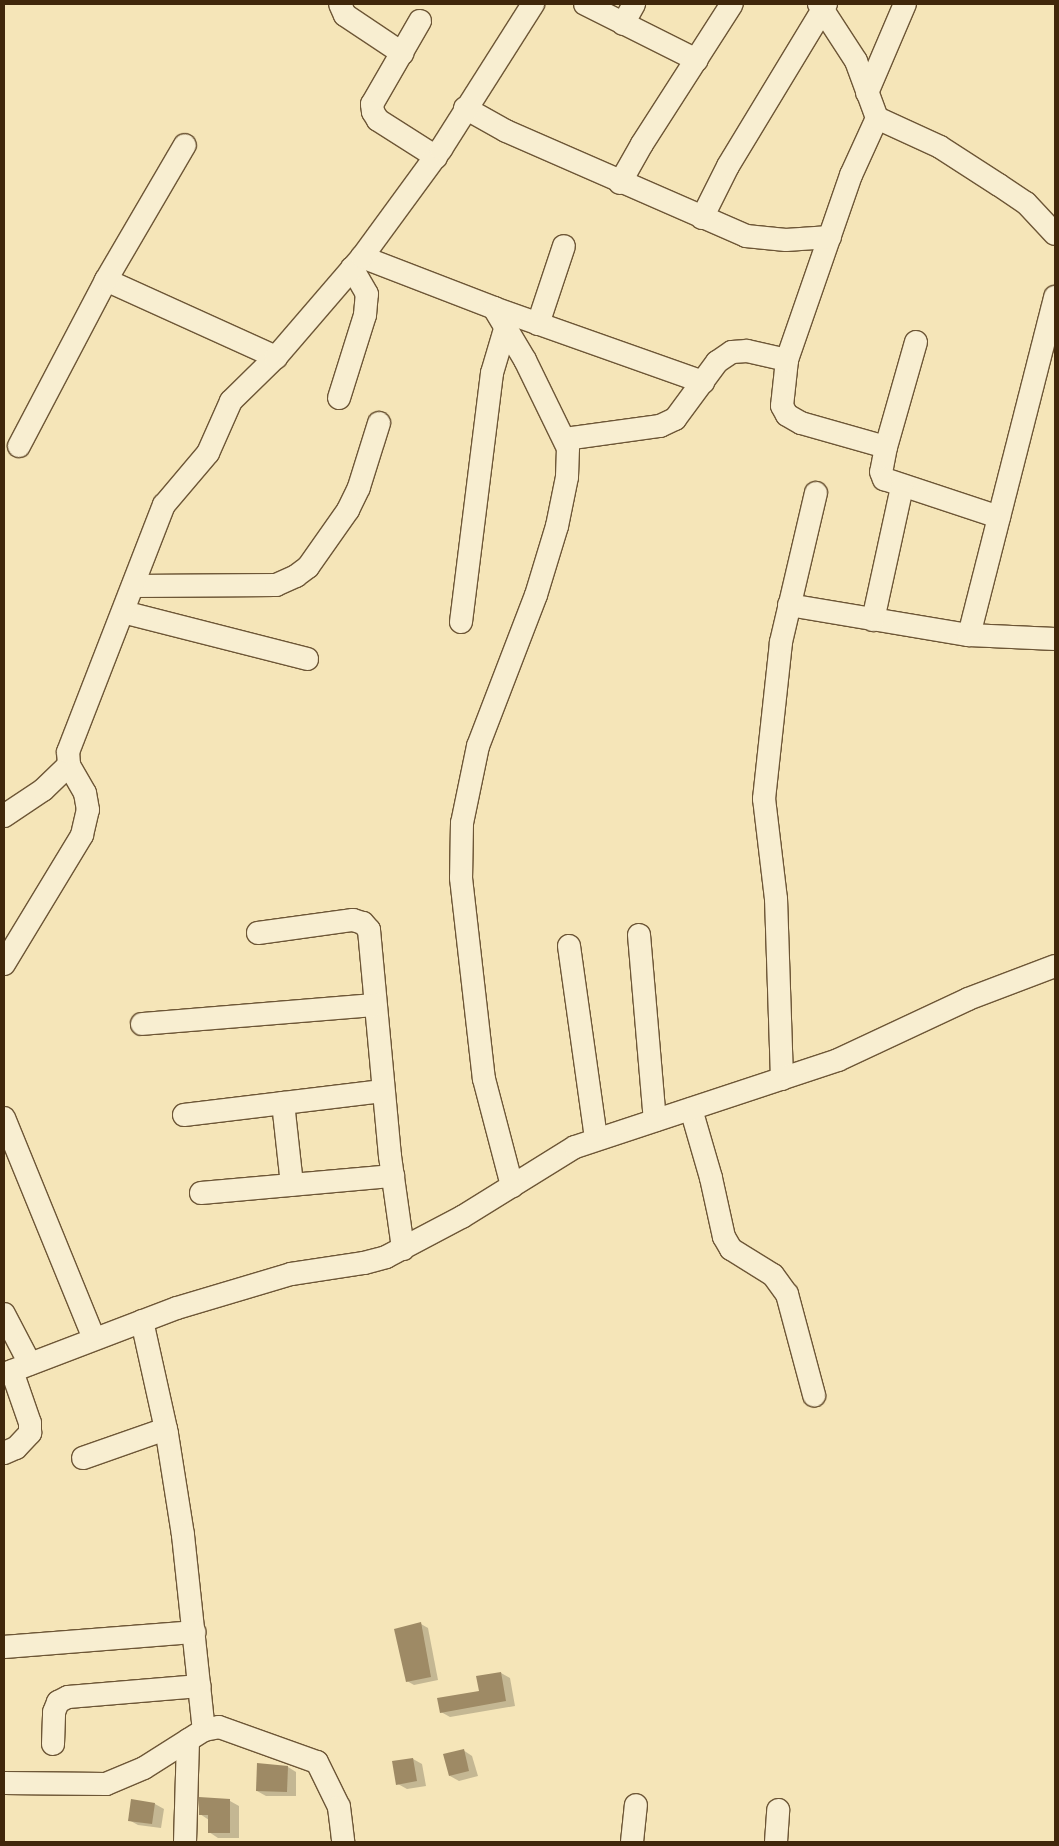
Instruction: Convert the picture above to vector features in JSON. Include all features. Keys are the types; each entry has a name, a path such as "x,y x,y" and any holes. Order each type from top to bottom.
{"street":[{"path":"340,4 345,15 402,53"},
{"path":"4,964 82,835 88,810 85,793 69,765 72,741 164,505 208,453 231,401 276,358 357,262 436,157 465,108 533,4"},
{"path":"585,4 697,60"},
{"path":"623,24 634,4"},
{"path":"620,183 642,144 732,4"},
{"path":"867,93 905,4"},
{"path":"702,218 728,166 823,6 856,61 876,118 851,176 788,360 782,394 782,406 787,415 801,423 886,447"},
{"path":"420,21 372,104 373,112 378,120 436,157"},
{"path":"465,108 506,131 620,183 760,240 830,237"},
{"path":"876,118 940,147 1026,202 1055,234"},
{"path":"19,446 106,280 185,145"},
{"path":"538,324 564,246"},
{"path":"357,262 703,382"},
{"path":"339,398 366,308 367,294 357,262"},
{"path":"106,280 276,358"},
{"path":"969,635 1055,297"},
{"path":"494,308 525,360 568,448 567,477 557,526 536,595 478,746 462,824 462,878 484,1079 512,1186"},
{"path":"462,622 492,373 505,329"},
{"path":"916,342 886,447 881,472 884,479 902,487 999,517"},
{"path":"564,438 660,426 682,413 717,362 732,352 748,351 788,360"},
{"path":"133,586 276,585 296,576 308,567 348,510 359,487 379,424"},
{"path":"873,620 902,487"},
{"path":"782,1079 776,899 764,799 781,642 816,493"},
{"path":"789,605 969,635 1055,639"},
{"path":"122,612 307,659"},
{"path":"4,816 43,790 69,765"},
{"path":"258,933 353,920 363,922 369,930 383,1091 404,1249"},
{"path":"639,935 655,1120"},
{"path":"569,946 596,1139"},
{"path":"15,1370 142,1321 290,1274 364,1264 404,1249 575,1147 838,1060 968,999 1055,966"},
{"path":"142,1024 375,1005"},
{"path":"184,1115 383,1091"},
{"path":"283,1103 292,1185"},
{"path":"691,1109 711,1178 724,1237 731,1249 772,1275 787,1294 814,1395"},
{"path":"4,1118 94,1338"},
{"path":"201,1193 393,1176"},
{"path":"4,1314 15,1370 30,1424 30,1433 16,1448 4,1453"},
{"path":"142,1321 166,1429 200,1686 185,1842"},
{"path":"82,1458 166,1429"},
{"path":"4,1647 194,1632"},
{"path":"53,1744 54,1712 58,1702 68,1697 200,1686"},
{"path":"4,1782 106,1784 124,1778 196,1735 219,1727 317,1762 339,1807 343,1842"},
{"path":"632,1842 636,1806"},
{"path":"776,1842 778,1810"}],"building":[{"path":"421,1622 431,1677 406,1682 394,1629"},
{"path":"501,1672 506,1701 440,1713 437,1698 479,1691 476,1676"},
{"path":"464,1749 469,1771 449,1776 443,1754"},
{"path":"413,1758 417,1781 396,1785 392,1761"},
{"path":"257,1763 288,1766 287,1792 256,1791"},
{"path":"199,1797 230,1799 230,1833 208,1833 208,1815 199,1815"},
{"path":"131,1799 155,1803 152,1824 128,1821"}]}
